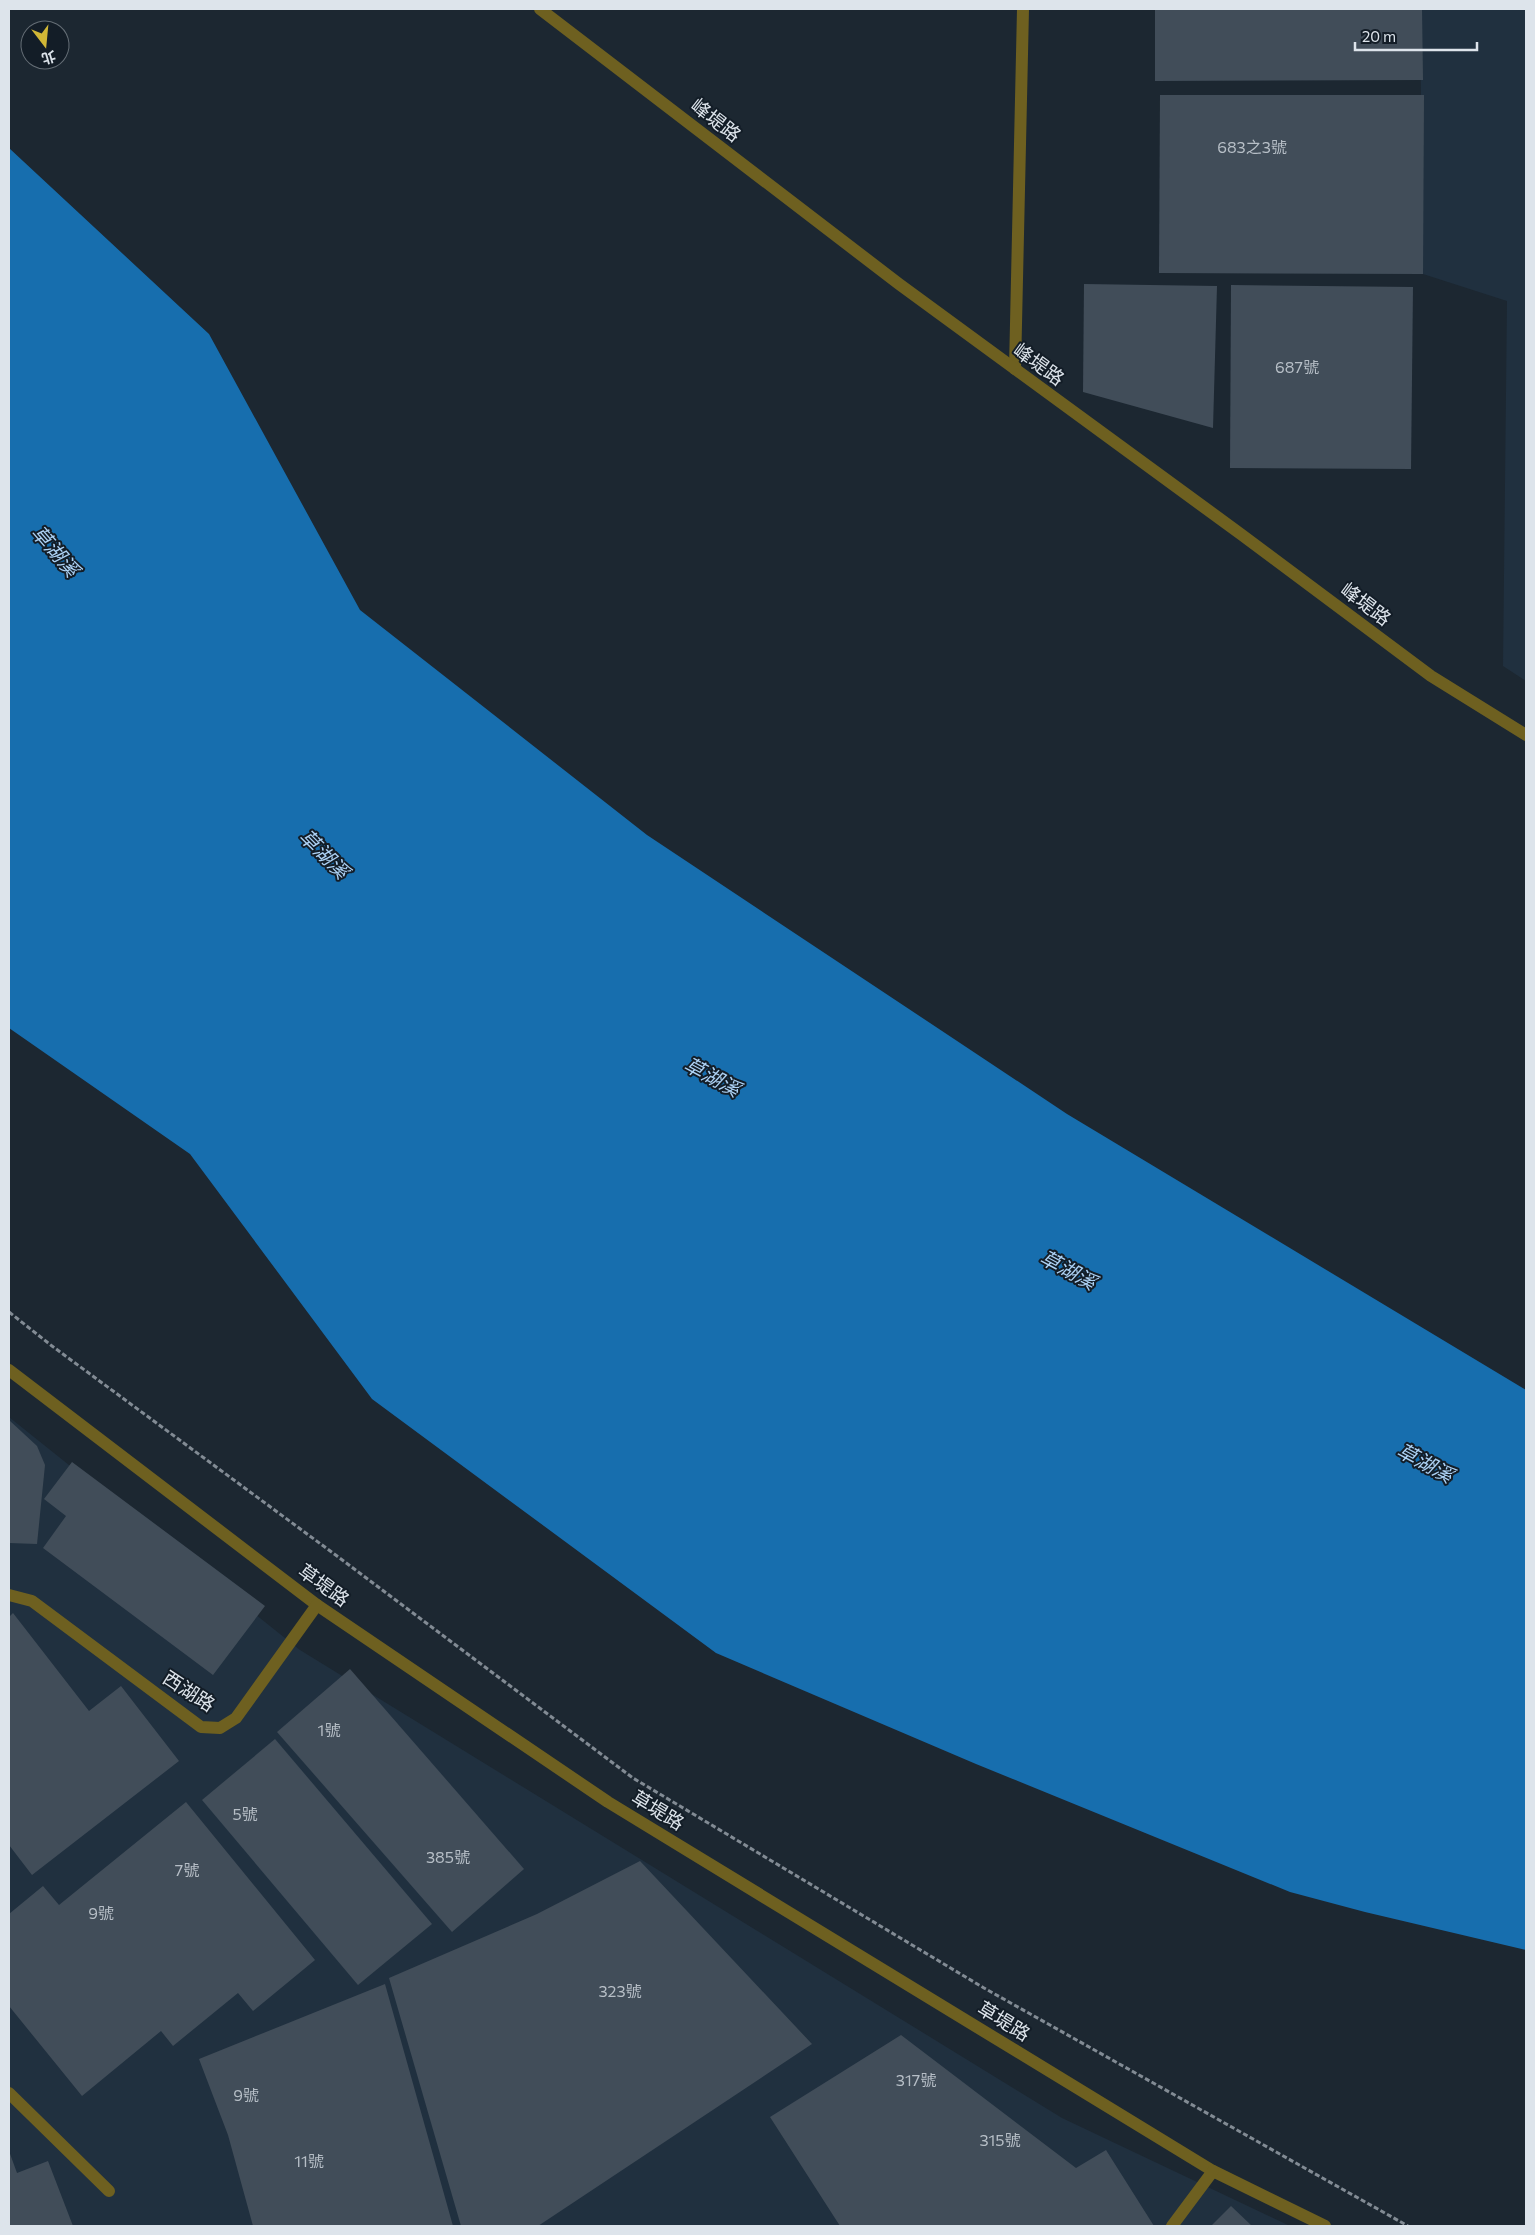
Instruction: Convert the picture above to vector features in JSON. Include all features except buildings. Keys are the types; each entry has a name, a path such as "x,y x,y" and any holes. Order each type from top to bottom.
{"street":[{"name":"峰堤路","path":"540,9 898,284 1431,676 1526,735"},
{"path":"1016,370 1022,9"},
{"name":"草堤路","path":"9,1370 317,1605 608,1802 1213,2171 1326,2226"},
{"name":"西湖路","path":"9,1595 32,1601 202,1727 220,1728 236,1718 317,1605"},
{"path":"9,2093 109,2190"},
{"path":"1172,2226 1213,2171"}],"path":[{"path":"9,1312 52,1346 337,1556 633,1778 984,1988 1408,2226"}],"shaded area":[{"path":"1420,9 1526,9 1526,681 1503,666 1507,301 1423,274"},
{"path":"9,1417 300,1650 1062,2118 1290,2226 9,2226"}],"water":[{"name":"草湖溪","path":"9,148 209,334 360,610 647,835 1067,1114 1526,1390 1526,1950 1365,1912 1290,1892 976,1764 716,1653 372,1399 190,1154 9,1028"}]}
